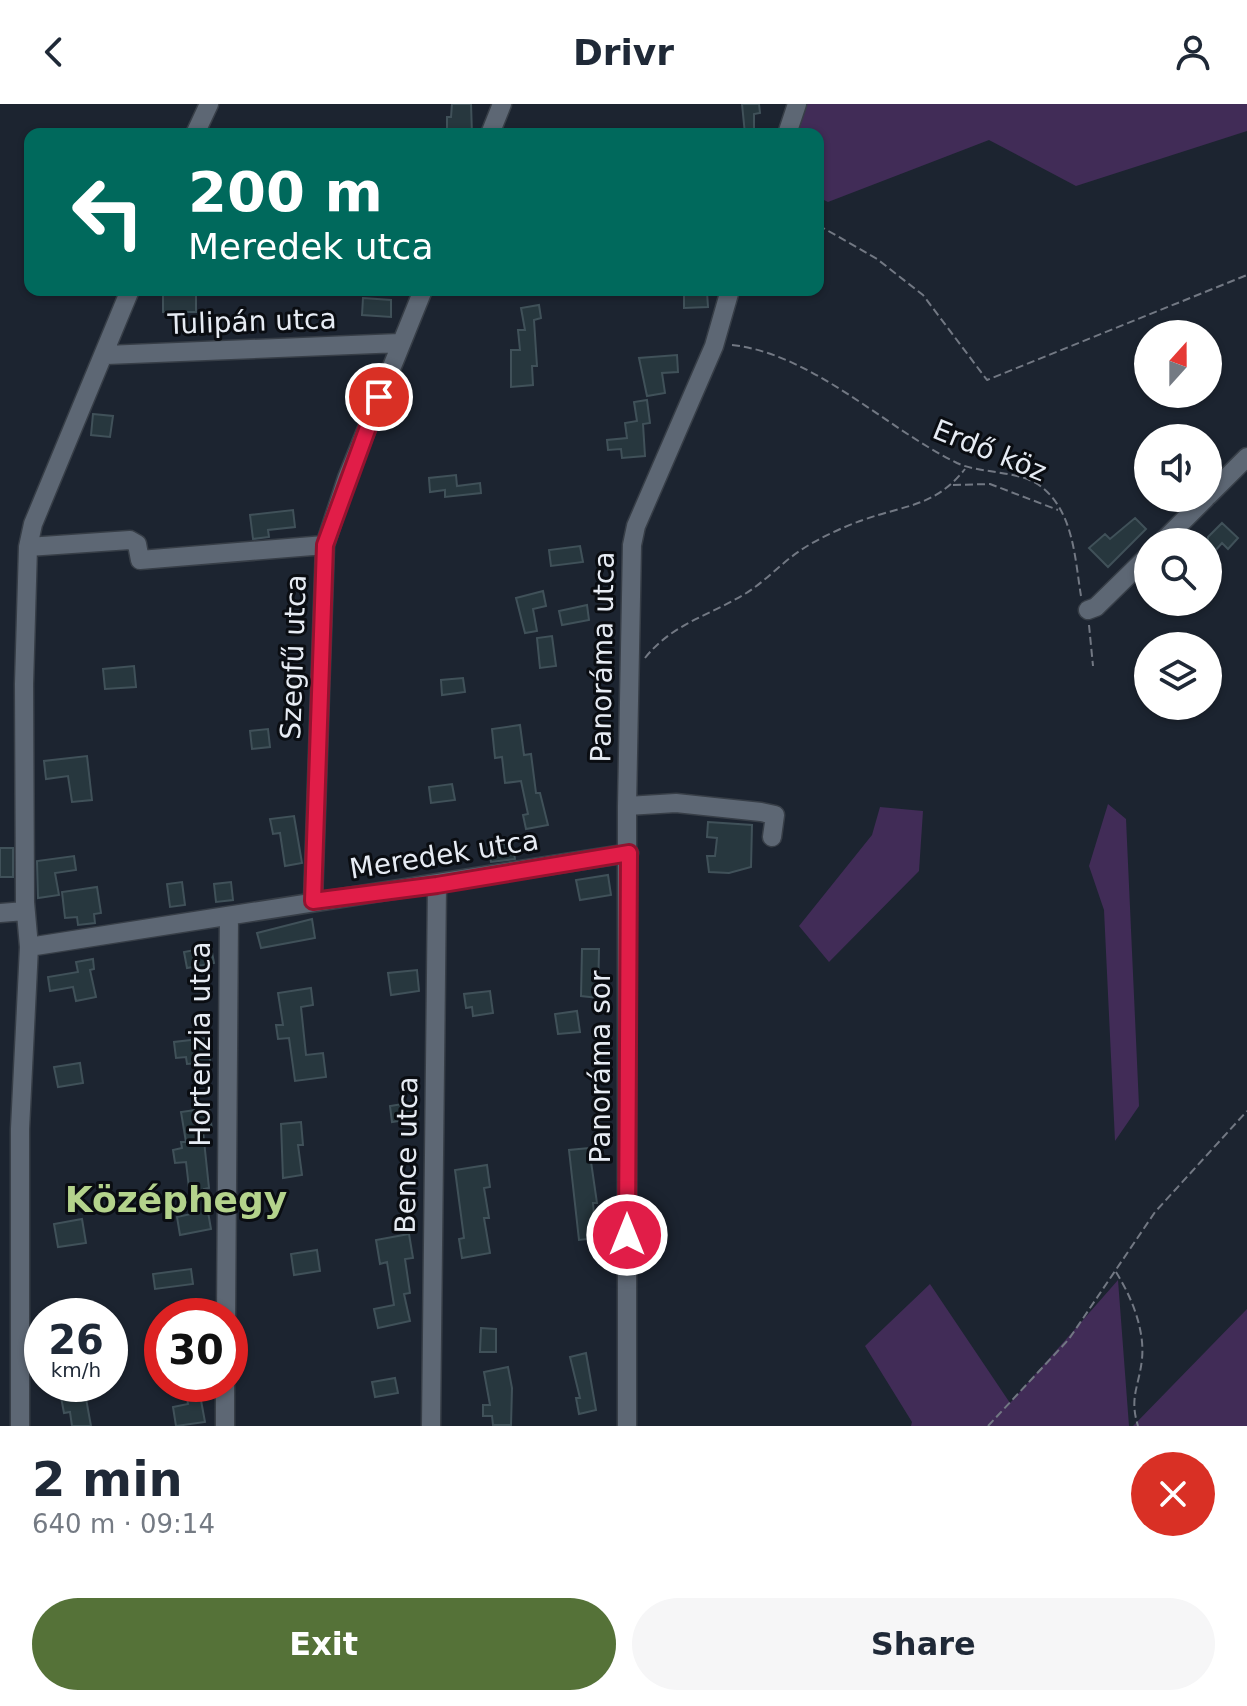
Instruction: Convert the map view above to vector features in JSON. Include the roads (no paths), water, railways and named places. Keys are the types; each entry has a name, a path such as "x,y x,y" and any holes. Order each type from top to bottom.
{"street":[{"path":"198,128 209,104"},
{"path":"492,128 502,104"},
{"path":"789,128 797,104"},
{"path":"20,1426 20,1129 29,947 25,911 24,684 28,547 33,524 106,355 128,296"},
{"name":"Szegfű utca","path":"313,901 325,545 347,478 420,296"},
{"name":"Panoráma utca","path":"629,853 627,806 632,545 636,526 714,346 728,296"},
{"name":"Tulipán utca","path":"106,355 400,343"},
{"path":"1222,482 1247,457"},
{"path":"1176,528 1192,512"},
{"path":"28,547 130,540 137,544 140,560 325,545"},
{"path":"1088,610 1096,607 1134,570"},
{"path":"627,806 676,803 775,815 772,837"},
{"name":"Meredek utca","path":"29,947 629,853"},
{"name":"Panoráma sor","path":"627,1426 629,853"},
{"name":"Bence utca","path":"431,1426 437,885"},
{"path":"0,913 25,911"},
{"name":"Hortenzia utca","path":"226,1298 229,916"},
{"path":"0,1130 20,1129"},
{"path":"225,1402 225,1426"}],"district":[{"name":"Középhegy","path":"176,1199"}]}
